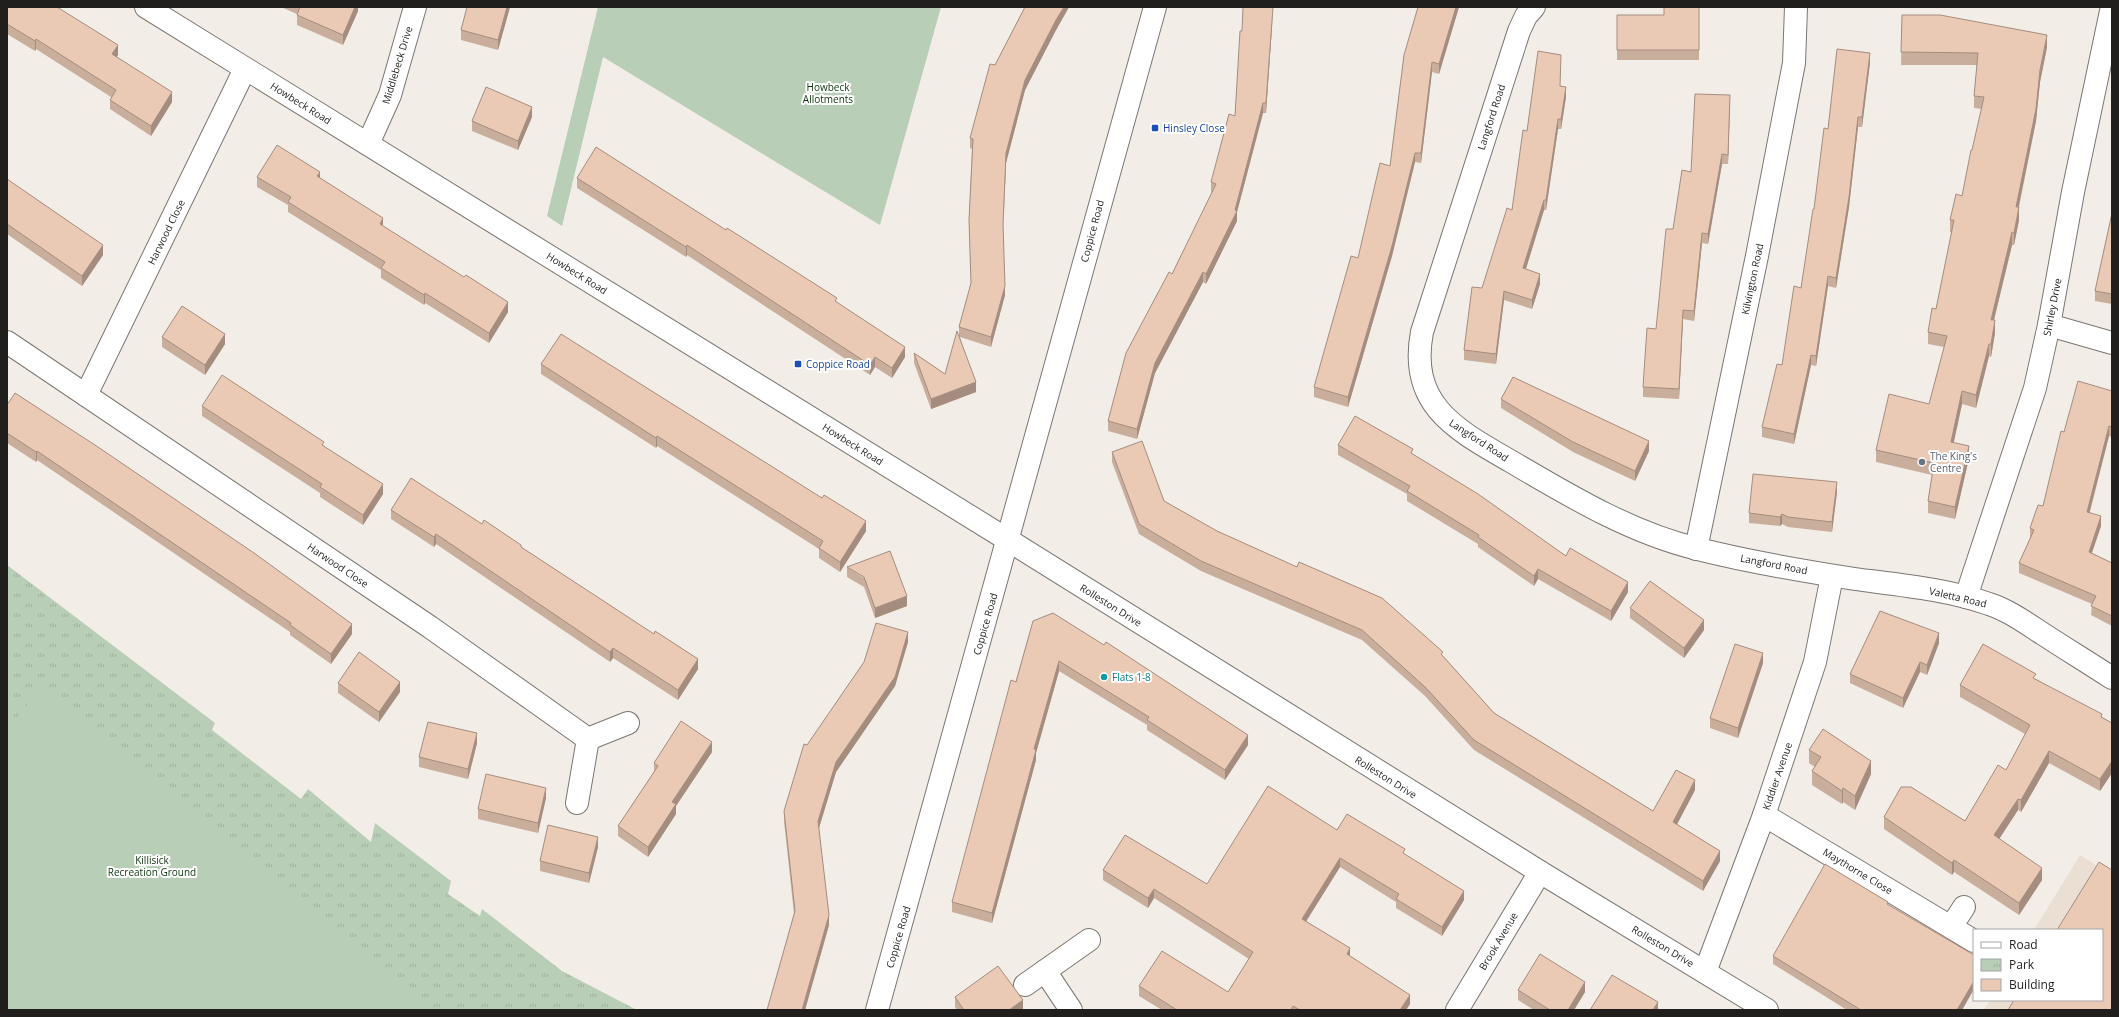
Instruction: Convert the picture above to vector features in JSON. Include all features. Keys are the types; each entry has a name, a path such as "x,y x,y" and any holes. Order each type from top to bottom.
{"street":[{"name":"Howbeck Road","path":"146,7 1008,540"},
{"name":"Middlebeck Drive","path":"368,144 390,95 415,7"},
{"name":"Coppice Road","path":"877,1010 1155,7"},
{"name":"Langford Road","path":"1534,7 1526,16 1519,31 1422,332 1418,360 1430,398 1439,413 1453,426 1595,510 1641,530 1696,549 1832,576"},
{"name":"Kilvington Road","path":"1696,549 1757,256 1793,70 1796,7"},
{"name":"Shirley Drive","path":"1966,597 2035,388 2049,326 2108,10"},
{"name":"Harwood Close","path":"86,395 245,68"},
{"path":"2049,326 2112,343"},
{"name":"Harwood Close","path":"7,342 430,627 588,739"},
{"name":"Rolleston Drive","path":"1008,540 1540,872 1767,1010"},
{"name":"Valetta Road","path":"1832,576 1966,597 1991,604 2021,620 2112,678"},
{"name":"Kiddier Avenue","path":"1705,972 1764,815 1815,662 1832,576"},
{"path":"577,803 588,739 628,723"},
{"name":"Maythorne Close","path":"1764,815 1973,940"},
{"name":"Brook Avenue","path":"1457,1010 1540,872"},
{"path":"1951,927 1964,907"},
{"path":"1025,985 1089,940"},
{"path":"1045,971 1071,1010"}],"shaded area":[{"path":"2080,855 2112,875 2112,1010 1984,1010 1989,1001 2103,1001 2103,929 2035,929"}],"green space":[{"name":"Howbeck Allotments","path":"598,7 941,7 880,225 603,57 562,226 547,216"},
{"name":"Killisick Recreation Ground","path":"7,565 215,723 212,730 301,799 308,789 371,842 375,823 451,881 448,894 480,916 482,909 562,971 637,1010 7,1010"},
{"path":"41,688 424,1002 417,1010 7,1010 7,730"}],"building":[{"path":"7,7 57,7 118,45 112,54 172,92 151,126 110,100 116,90 36,39 35,41 7,24"},
{"path":"300,7 355,7 343,35 297,15"},
{"path":"467,7 507,7 498,40 461,30"},
{"path":"1025,7 1064,7 1025,80 1006,153 1003,224 1005,286 991,337 959,327 971,283 969,220 973,139 970,138 990,64 995,65"},
{"path":"1243,7 1273,7 1266,103 1263,103 1235,210 1237,211 1206,274 1203,272 1155,363 1137,429 1108,421 1126,353 1169,272 1172,274 1216,184 1211,182 1229,114 1235,116 1240,31 1242,31"},
{"path":"1418,7 1456,7 1439,64 1432,62 1421,153 1415,153 1392,246 1348,397 1314,387 1351,256 1358,258 1380,163 1390,166 1404,55"},
{"path":"1664,7 1699,7 1699,50 1617,50 1617,15 1664,15"},
{"path":"1902,15 1940,15 2047,35 2040,70 2036,109 2016,207 2019,207 2014,233 2012,232 1991,320 1995,320 1991,344 1989,344 1976,395 1962,391 1951,442 1969,446 1955,507 1928,501 1934,463 1876,450 1889,394 1929,404 1947,336 1928,332 1932,308 1936,309 1954,220 1950,220 1956,194 1962,196 1984,97 1974,96 1978,53 1901,52"},
{"path":"1837,49 1870,53 1862,117 1858,117 1849,197 1836,278 1828,276 1816,356 1811,355 1794,434 1762,427 1777,364 1782,365 1794,286 1801,288 1814,209 1824,128 1828,129"},
{"path":"1538,51 1561,55 1560,86 1566,87 1561,119 1558,119 1546,200 1544,200 1523,268 1540,274 1532,300 1504,291 1496,354 1464,350 1472,287 1482,288 1507,208 1512,210 1523,130 1527,131"},
{"path":"486,87 532,107 518,141 472,121"},
{"path":"1695,94 1730,95 1728,155 1722,154 1708,234 1702,233 1694,311 1683,310 1679,389 1643,387 1647,328 1656,329 1666,229 1673,229 1682,170 1691,172"},
{"path":"277,145 320,172 317,176 383,218 380,224 464,277 466,275 508,302 489,333 425,293 424,295 381,268 385,262 288,202 291,197 257,177"},
{"path":"596,147 726,230 727,228 837,298 835,301 905,347 892,368 875,357 870,365 687,245 686,247 577,178"},
{"path":"7,179 103,245 82,276 7,224"},
{"path":"2112,213 2112,294 2095,291"},
{"path":"182,306 225,334 205,365 162,337"},
{"path":"957,331 976,382 931,399 914,353 945,374"},
{"path":"561,334 822,498 824,495 866,521 840,562 819,548 823,541 657,436 656,438 541,364"},
{"path":"222,375 324,442 322,445 383,484 363,515 320,487 322,484 202,406"},
{"path":"1513,377 1649,441 1635,471 1573,442 1501,399"},
{"path":"2078,381 2112,391 2112,427 2109,426 2087,512 2101,516 2089,552 2112,563 2112,616 2091,606 2096,596 2019,563 2034,530 2030,528 2038,505 2043,506 2061,431 2064,432"},
{"path":"15,393 98,447 254,553 352,624 331,654 290,625 291,623 37,451 36,452 7,433 7,405"},
{"path":"1355,416 1413,449 1411,453 1478,494 1566,556 1570,548 1628,582 1611,611 1538,569 1534,576 1478,537 1479,535 1407,491 1410,486 1338,445"},
{"path":"1142,441 1164,501 1217,531 1297,567 1299,562 1382,598 1443,652 1441,654 1494,713 1653,811 1676,770 1695,780 1673,822 1720,851 1703,881 1474,740 1425,687 1362,630 1201,561 1139,524 1112,452"},
{"path":"1753,474 1837,482 1832,522 1788,517 1782,514 1780,517 1749,513"},
{"path":"411,478 482,524 484,520 521,545 521,547 654,634 655,631 698,659 678,690 613,648 610,652 436,534 434,537 391,510"},
{"path":"890,551 907,596 875,608 864,577 847,567"},
{"path":"1650,581 1704,620 1684,648 1630,608"},
{"path":"1880,611 1939,633 1927,665 1920,662 1903,698 1850,674"},
{"path":"1053,613 1104,645 1106,642 1248,735 1225,770 1147,720 1149,717 1059,661 1034,749 1036,750 992,913 952,902 1011,680 1016,682 1033,621"},
{"path":"876,623 908,632 895,677 836,762 818,821 829,915 802,1010 767,1010 795,911 784,811 804,744 807,745 864,662"},
{"path":"1735,644 1763,653 1738,728 1710,718"},
{"path":"1983,644 2036,674 2033,678 2102,714 2101,717 2112,723 2112,761 2100,779 2049,751 2021,800 2018,799 1994,835 2042,868 2019,903 1954,860 1952,863 1884,817 1901,787 1911,787 1965,821 1998,765 2006,770 2030,725 1960,685"},
{"path":"359,652 400,682 379,712 338,683"},
{"path":"681,721 712,742 672,802 676,804 648,847 618,826 658,766 654,763"},
{"path":"428,722 477,733 468,769 419,757"},
{"path":"1823,729 1871,761 1855,796 1843,788 1842,791 1812,771 1821,757 1809,750"},
{"path":"486,774 546,788 538,823 478,809"},
{"path":"1268,786 1337,830 1347,814 1405,849 1403,853 1464,891 1442,927 1396,899 1399,894 1340,858 1302,919 1350,948 1347,954 1410,995 1400,1010 1300,1010 1293,1006 1291,1010 1177,1010 1139,986 1162,951 1228,992 1253,952 1154,889 1148,898 1103,870 1125,835 1207,884"},
{"path":"548,825 598,837 589,873 540,861"},
{"path":"2099,862 2112,870 2112,1010 2008,1010 2013,1001 2103,1001 2103,929 2058,929"},
{"path":"1825,864 1888,902 1887,904 1973,954 1973,983 1957,1010 1861,1010 1773,956"},
{"path":"1540,954 1585,982 1568,1010 1550,1010 1518,990"},
{"path":"998,966 1023,1000 1009,1010 964,1010 955,997"},
{"path":"1612,975 1658,1002 1653,1010 1590,1010"}],"place":[{"name":"Hinsley Close","path":"1155,128"},
{"name":"Coppice Road","path":"798,364"},
{"name":"The King's Centre","path":"1922,462"},
{"name":"Flats 1-8","path":"1104,677"}]}
